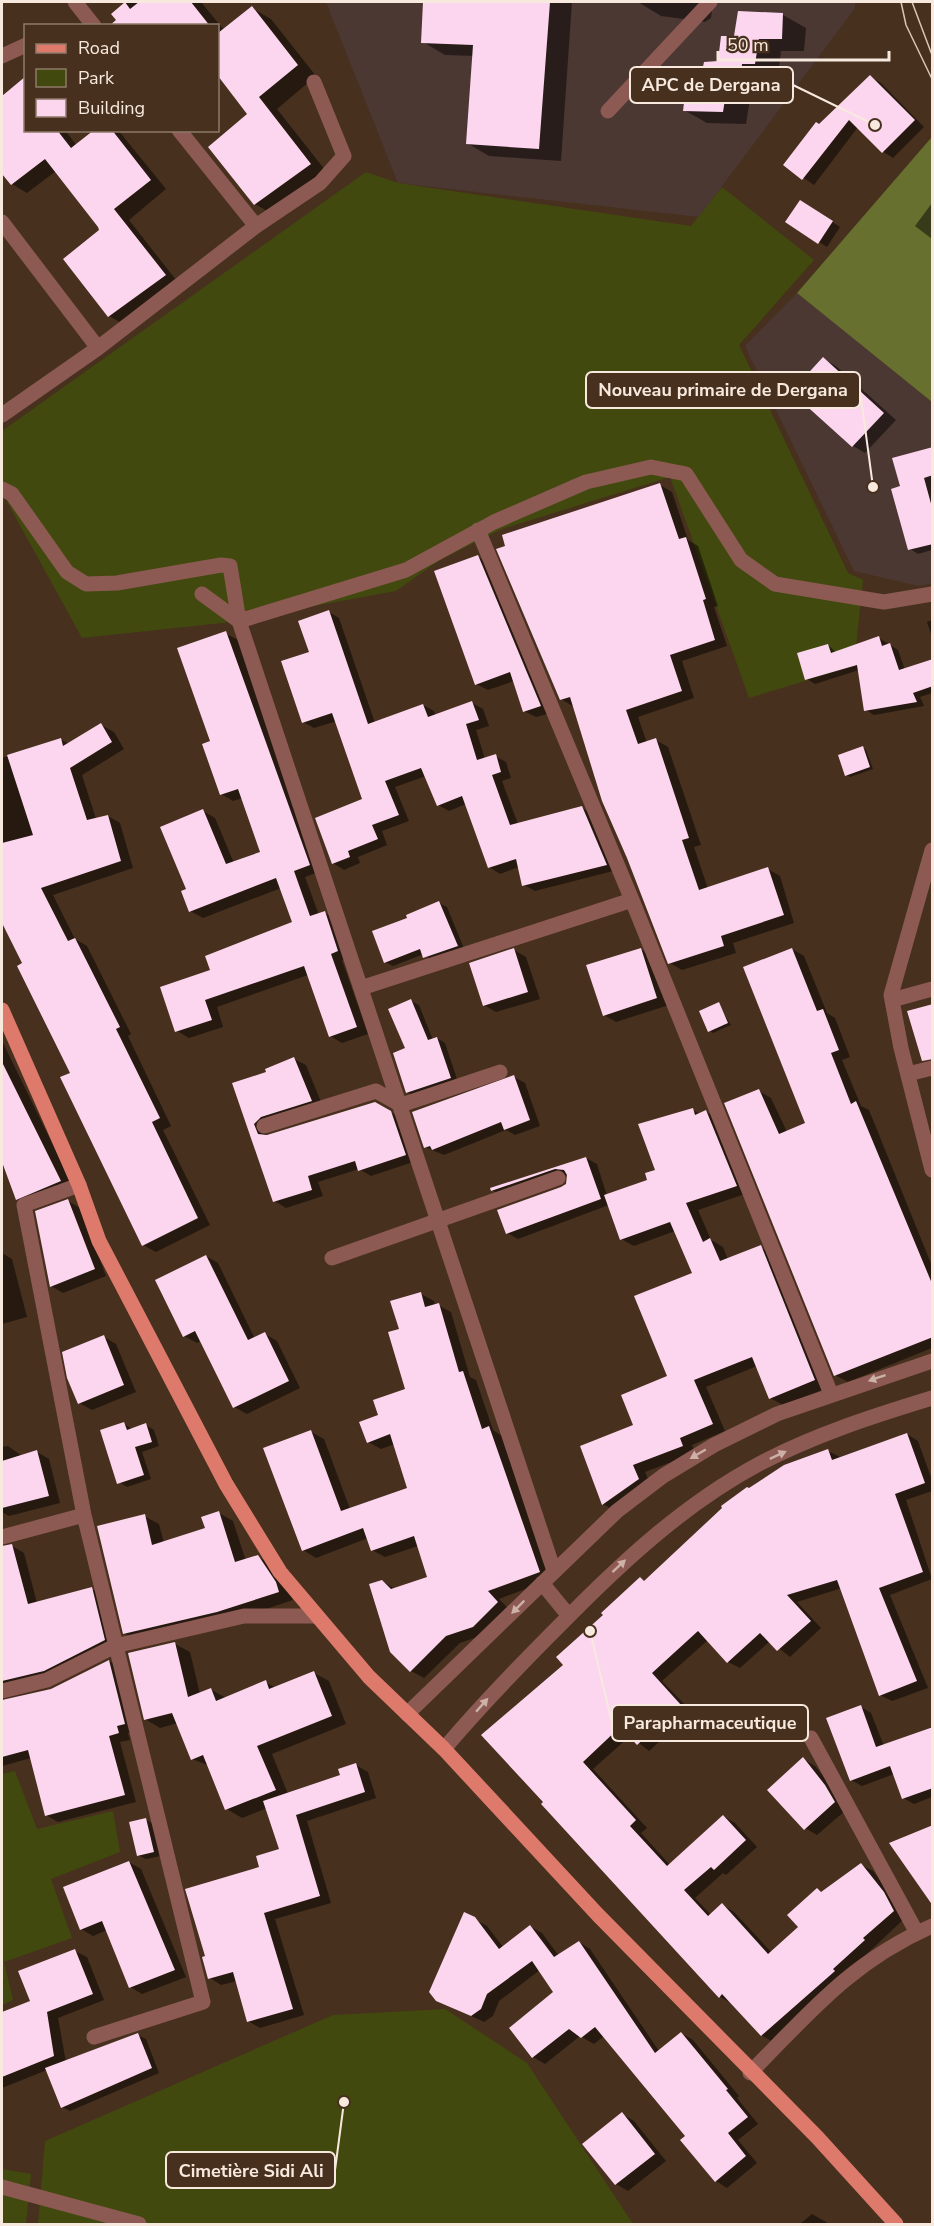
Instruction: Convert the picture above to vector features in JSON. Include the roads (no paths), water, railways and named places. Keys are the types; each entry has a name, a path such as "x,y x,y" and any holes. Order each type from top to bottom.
{"main road":[{"path":"2,1010 79,1185 99,1241 226,1484 280,1572 369,1677 444,1749 598,1916 824,2146 896,2224"}],"street":[{"path":"75,2 87,24"},
{"path":"608,111 710,2"},
{"path":"2,56 24,46"},
{"path":"2,415 98,348 256,226 320,183 344,156 314,82"},
{"path":"181,132 256,226"},
{"path":"2,222 98,348"},
{"path":"238,621 406,570 478,530 586,482 651,467 686,474 741,560 775,584 884,602 933,594"},
{"path":"2,489 12,494 67,572 86,584 117,583 222,565 230,566 238,621 554,1571"},
{"path":"478,530 632,900 831,1394"},
{"path":"202,594 238,621"},
{"path":"933,850 892,1000 933,1170"},
{"path":"361,988 632,900"},
{"path":"892,1000 933,988"},
{"path":"908,1074 933,1068"},
{"path":"264,1126 376,1091 400,1105 500,1072"},
{"path":"332,1258 558,1178"},
{"path":"79,1185 24,1205 84,1515 203,2002 94,2037"},
{"path":"406,1714 617,1511 688,1460 746,1428 831,1394 933,1361"},
{"path":"444,1749 486,1700 629,1557 698,1503 740,1475 828,1433 933,1398"},
{"path":"2,1537 84,1515"},
{"path":"542,1584 569,1616"},
{"path":"2,1691 47,1680 115,1646 244,1616 317,1616"},
{"path":"811,1738 917,1933"},
{"path":"750,2073 843,1978 872,1958 933,1926"},
{"path":"2,2187 139,2224"}],"tram line":[{"path":"901,2 906,25 932,79"},
{"path":"912,2 932,55"}],"place":[{"name":"APC de Dergana","path":"875,125"},
{"name":"Nouveau primaire de Dergana","path":"873,487"},
{"name":"Parapharmaceutique","path":"590,1631"},
{"name":"Cimetière Sidi Ali","path":"344,2102"}]}
